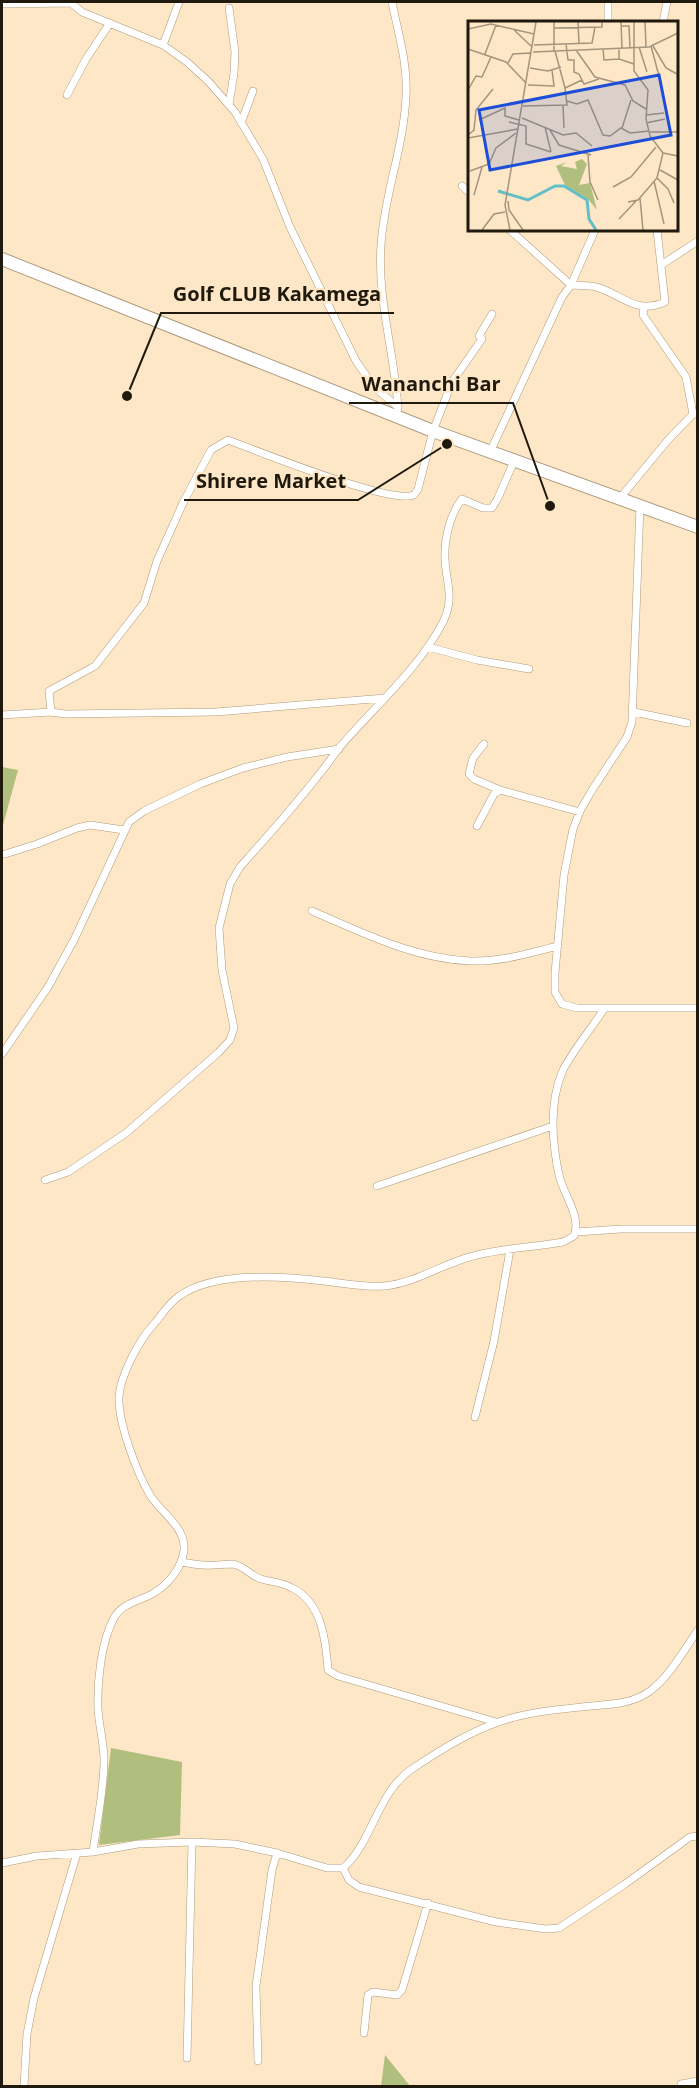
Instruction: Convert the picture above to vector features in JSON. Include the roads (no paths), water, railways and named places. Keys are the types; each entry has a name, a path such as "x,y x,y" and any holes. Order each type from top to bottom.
{"highway":[{"path":"2,259 398,412 433,431 698,527"}],"street":[{"path":"2,4 70,2 82,12 163,45 187,62 229,105 263,159 290,227 356,361 374,387 398,412"},
{"path":"163,45 179,2"},
{"path":"392,2 406,71 406,95 401,138 381,244 380,281 396,380 398,412"},
{"path":"608,2 609,21"},
{"path":"663,21 667,2"},
{"path":"229,8 235,52 229,105"},
{"path":"67,95 86,59 110,23"},
{"path":"241,123 253,91"},
{"path":"462,186 468,191"},
{"path":"511,231 571,285 596,287 644,307 656,306 664,302 657,231"},
{"path":"490,452 595,231"},
{"path":"661,265 698,241"},
{"path":"620,498 668,441 695,414 686,377 643,315 644,307"},
{"path":"51,712 49,691 95,666 144,603 183,502 211,450 228,440 356,486 402,497 414,495 418,489 433,431 452,382 482,339 479,336 492,314"},
{"path":"45,1180 68,1173 126,1133 230,1040 233,1022 225,986 219,928 230,884 240,867 339,748 428,647 449,606 450,590 445,559 455,508 462,499 487,509 494,507 514,461"},
{"path":"640,505 634,712 627,737 580,812 573,829 564,875 555,973 557,997 562,1004 570,1007 698,1008"},
{"path":"428,647 477,660 529,669"},
{"path":"2,715 51,712 65,714 216,712 385,698"},
{"path":"634,712 687,723"},
{"path":"484,744 473,758 469,774 472,778 500,790 580,812"},
{"path":"2,1054 48,987 74,940 129,822 144,811 200,784 243,768 339,748"},
{"path":"477,826 494,794 500,790"},
{"path":"5,854 90,825 124,830"},
{"path":"312,911 392,944 430,955 470,961 504,959 558,946"},
{"path":"93,1852 102,1791 104,1758 98,1711 99,1676 109,1631 115,1615 130,1604 153,1594 179,1568 184,1541 176,1525 150,1495 125,1431 119,1399 125,1377 146,1332 171,1304 195,1287 244,1278 273,1276 388,1286 477,1254 563,1242 574,1236 576,1220 559,1174 553,1126 556,1095 564,1069 604,1009"},
{"path":"377,1186 553,1126"},
{"path":"576,1232 621,1229 698,1229"},
{"path":"475,1417 494,1341 510,1250"},
{"path":"181,1562 202,1566 233,1564 241,1566 253,1576 294,1588 306,1598 315,1612 326,1640 328,1670 338,1676 496,1722"},
{"path":"2,1863 37,1856 93,1852 138,1844 192,1842 235,1844 277,1853 327,1868 343,1868 353,1858 394,1784 410,1770 458,1741 496,1722 544,1712 607,1706 635,1699 649,1692 659,1683 698,1630"},
{"path":"343,1868 349,1880 358,1887 496,1922 546,1929 559,1928 690,1837 698,1836"},
{"path":"188,2058 192,1842"},
{"path":"24,2086 27,2034 34,1998 77,1853"},
{"path":"258,2061 256,1986 270,1881 277,1853"},
{"path":"364,2033 368,1995 373,1992 397,1995 402,1990 428,1903"},
{"path":"681,2084 698,2081"}],"place":[{"name":"Golf CLUB Kakamega","path":"127,396"},
{"name":"Shirere Market","path":"447,444"},
{"name":"Wananchi Bar","path":"550,506"}]}
